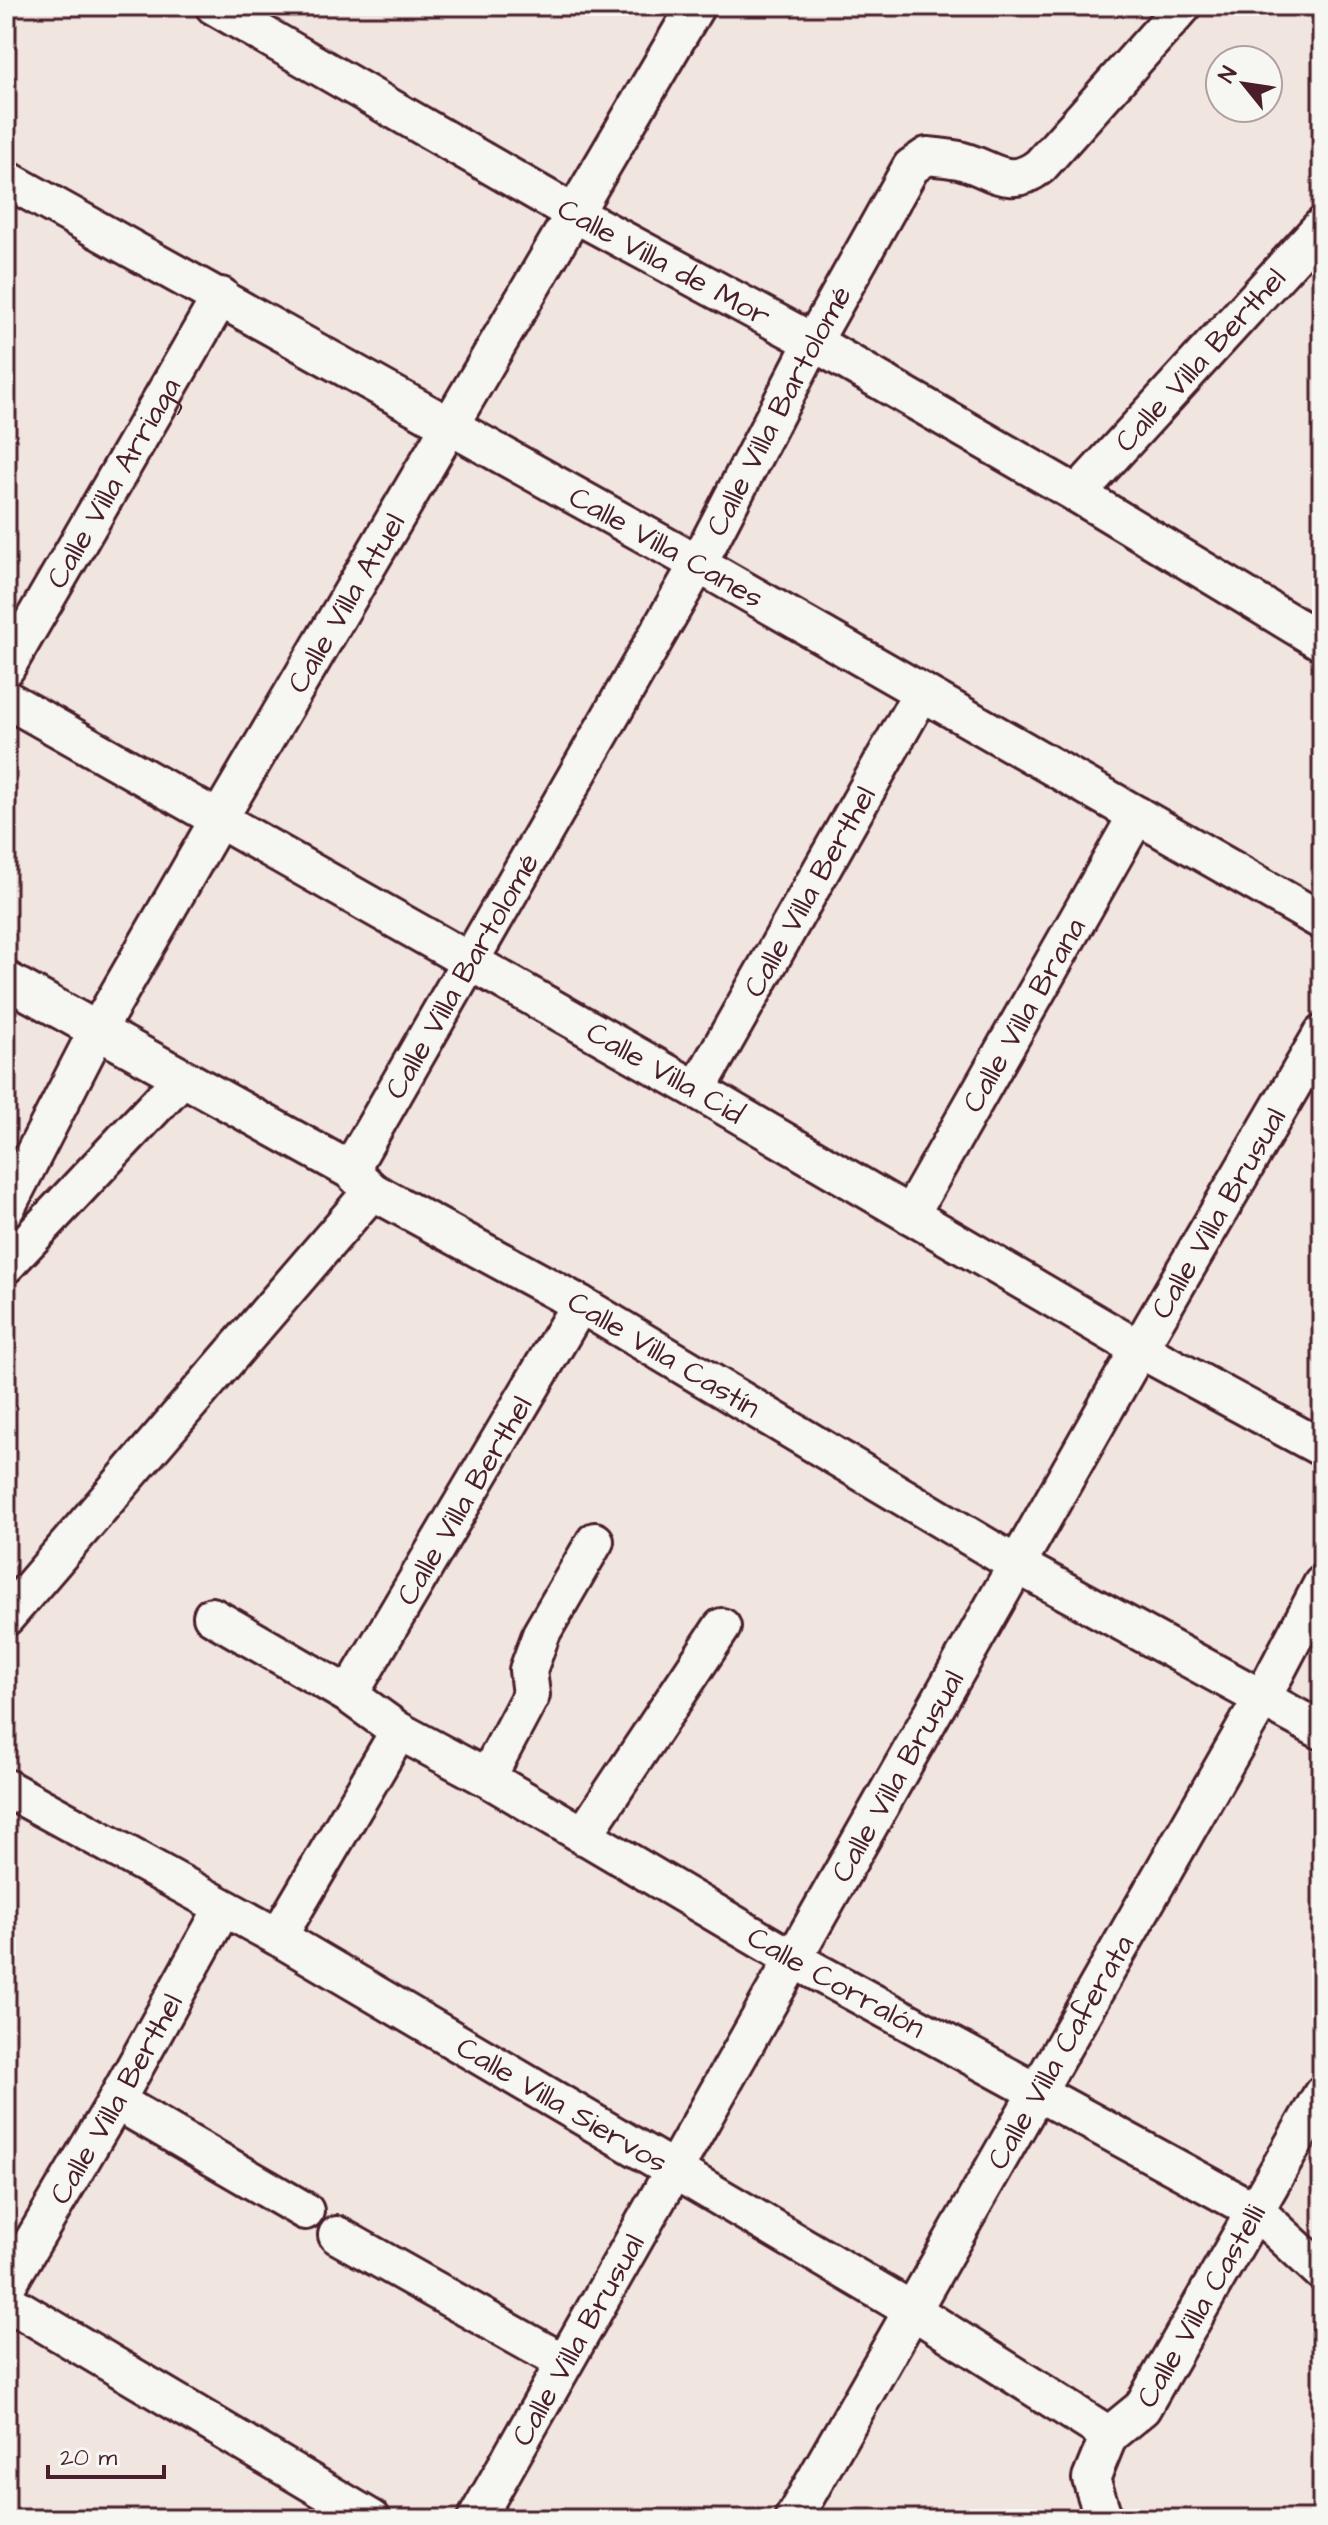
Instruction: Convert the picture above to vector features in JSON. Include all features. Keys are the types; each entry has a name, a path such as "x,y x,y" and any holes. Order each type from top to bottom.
{"street":[{"name":"Calle Villa de Mor","path":"214,6 575,214 813,342 1320,638"},
{"name":"Calle Villa Atuel","path":"6,1208 97,1031 696,6"},
{"name":"Calle Villa Bartolomé","path":"6,1617 361,1180 467,960 698,564 813,342 911,167 927,156 959,160 1010,179 1027,176 1040,166 1183,6"},
{"name":"Calle Villa Canes","path":"7,182 221,296 698,564 1322,921"},
{"name":"Calle Villa Berthel","path":"1077,494 1322,226"},
{"name":"Calle Villa Arriaga","path":"6,668 221,296"},
{"name":"Calle Villa Berthel","path":"697,1090 922,692"},
{"name":"Calle Villa Cid","path":"6,699 220,817 697,1090 1139,1349 1322,1448"},
{"name":"Calle Villa Brana","path":"910,1215 1137,815"},
{"name":"Calle Villa Castín","path":"6,980 580,1304 1019,1566 1322,1731"},
{"name":"Calle Villa Brusual","path":"476,2519 1019,1566 1139,1349 1322,1034"},
{"path":"6,1265 182,1078"},
{"name":"Calle Villa Berthel","path":"349,1695 580,1304"},
{"path":"487,1778 531,1695 528,1670 542,1632 595,1541"},
{"name":"Calle Villa Caferata","path":"793,2519 915,2312 1036,2089 1263,1697 1322,1584"},
{"name":"Calle Corralón","path":"212,1616 349,1695 399,1731 487,1778 793,1959 1257,2212 1322,2272"},
{"path":"583,1836 722,1627"},
{"path":"278,1937 399,1731"},
{"name":"Calle Villa Siervos","path":"6,1788 278,1937 915,2312 1109,2435"},
{"name":"Calle Villa Berthel","path":"6,2287 116,2101 223,1908"},
{"name":"Calle Villa Castelli","path":"1103,2517 1091,2479 1109,2435 1142,2408 1322,2094"},
{"path":"116,2101 305,2211"},
{"path":"337,2235 563,2362"},
{"path":"6,2301 372,2519"}]}
